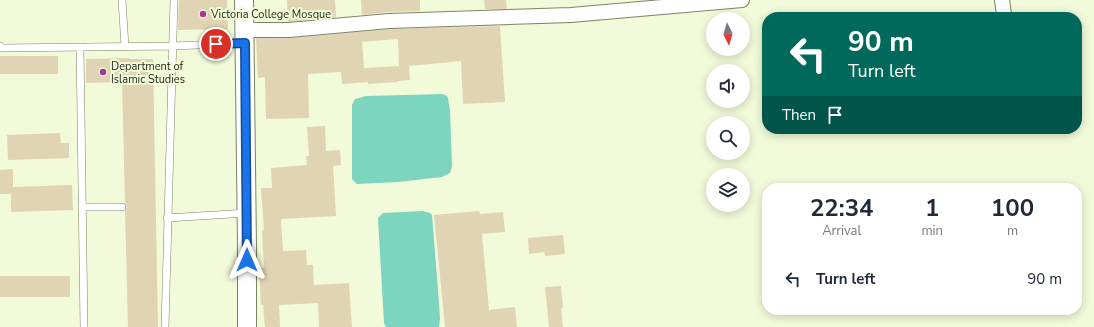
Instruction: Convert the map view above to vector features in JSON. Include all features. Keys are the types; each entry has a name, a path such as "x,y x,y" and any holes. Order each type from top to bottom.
{"street":[{"path":"244,0 247,327"},
{"path":"245,37 289,30 389,21 571,15 742,0"},
{"path":"1002,0 1004,12"}],"lane":[{"path":"122,0 125,46"},
{"path":"165,327 174,0"},
{"path":"0,46 2,48 173,46 245,37"},
{"path":"80,47 84,327"},
{"path":"82,207 122,207"},
{"path":"168,218 247,213"}],"water":[{"path":"443,94 448,98 450,110 452,166 450,173 442,177 398,182 357,184 352,179 352,105 355,99 366,96"},
{"path":"423,211 432,215 440,319 439,327 386,327 384,323 378,218 383,213"}],"building":[{"name":"Victoria College Mosque","path":"179,0 227,0 228,29 178,30"},
{"path":"287,0 335,0 336,17 288,22"},
{"path":"361,0 420,0 420,11 362,15"},
{"path":"484,0 506,0 507,9 485,9"},
{"path":"500,26 505,102 463,104 461,61 409,66 410,80 398,82 342,84 341,72 308,74 309,118 266,119 265,77 258,78 256,38 290,38 390,29","holes":["398,39 399,66 364,68 362,42"]},
{"path":"0,56 58,56 58,74 0,74"},
{"path":"86,59 153,59 158,327 128,327 125,211 127,207 125,203 122,82 86,83"},
{"path":"325,126 326,151 340,150 341,165 333,166 336,216 281,219 283,251 306,250 307,265 313,265 314,285 349,283 352,327 319,327 318,303 279,305 280,327 265,327 263,305 261,305 259,268 264,268 262,230 264,230 261,188 272,188 271,168 307,165 306,156 309,156 307,127"},
{"path":"60,133 61,143 69,143 69,158 8,160 7,135"},
{"path":"13,169 13,187 72,185 73,210 11,212 11,194 0,194 0,170"},
{"path":"479,211 480,214 503,212 505,232 482,234 489,310 515,307 517,327 445,327 434,215"},
{"path":"563,235 565,254 545,256 544,252 529,254 528,238"},
{"path":"0,276 70,276 70,297 0,297"},
{"path":"561,286 563,327 549,327 545,287"}],"place":[{"name":"Victoria College Mosque","path":"203,14"},
{"name":"Department of Islamic Studies","path":"103,72"}],"route":[{"path":"216,44 245,43 247,260"}]}
